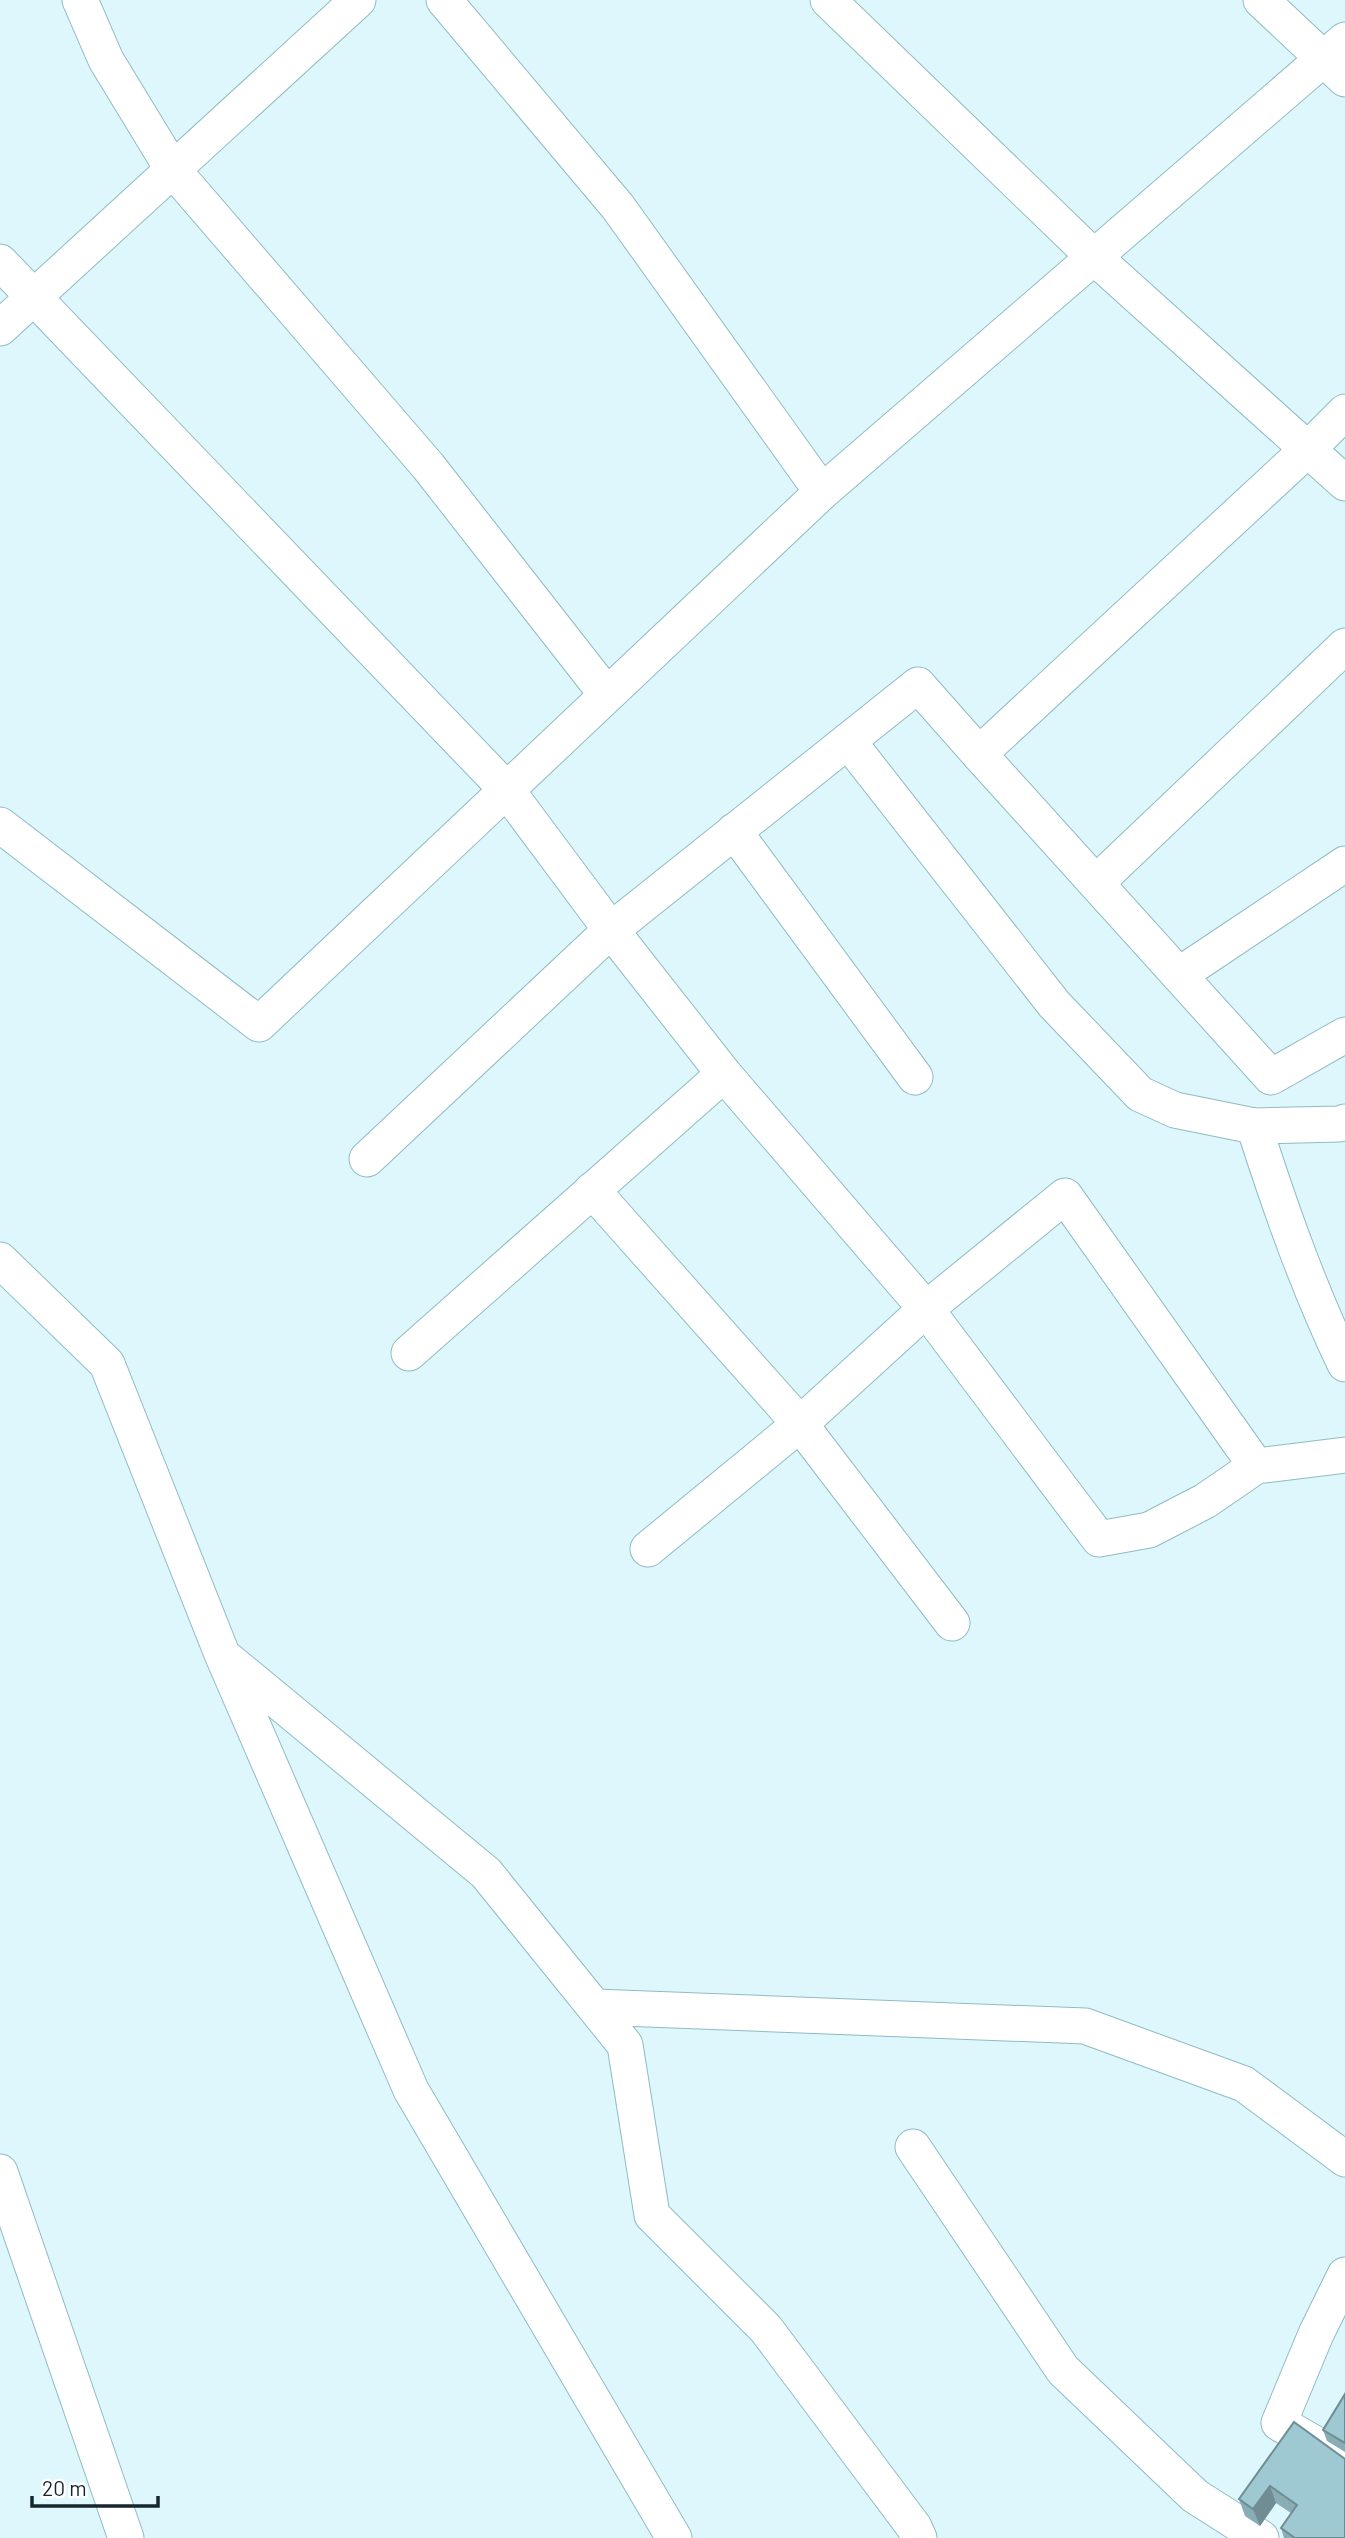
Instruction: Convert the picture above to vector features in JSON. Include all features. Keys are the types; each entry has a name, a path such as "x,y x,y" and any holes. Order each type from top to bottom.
{"street":[{"path":"80,0 106,60 173,170 428,466 607,695"},
{"path":"0,328 358,0"},
{"path":"444,0 618,208 822,492"},
{"path":"828,0 1093,256 1345,483"},
{"path":"0,825 259,1024 822,492 1093,256 1338,59 1261,0"},
{"path":"0,262 506,789 611,930 724,1074 926,1309 1099,1539 1149,1530 1205,1501 1256,1466 1345,1455"},
{"path":"979,754 1345,412"},
{"path":"1096,883 1345,646"},
{"path":"367,1159 611,930 918,685 1271,1077 1345,1035"},
{"path":"848,741 1054,1004 1140,1094 1175,1110 1254,1126 1345,1122"},
{"path":"734,831 915,1076"},
{"path":"1179,975 1345,864"},
{"path":"409,1353 724,1074"},
{"path":"1254,1126 1281,1210 1319,1310 1345,1364"},
{"path":"592,1190 800,1424 952,1623"},
{"path":"648,1549 800,1424 926,1309 1065,1196 1256,1466"},
{"path":"0,1260 107,1364 222,1654 411,2090 674,2538"},
{"path":"222,1654 486,1872 625,2045 652,2215 766,2329 914,2527 919,2538"},
{"path":"595,2007 1085,2026 1244,2084 1345,2159"},
{"path":"913,2147 1063,2370 1195,2496 1261,2538"},
{"path":"0,2172 126,2538"},
{"path":"1345,2275 1316,2334 1279,2423 1345,2461"}],"building":[{"path":"1345,2394 1345,2443 1323,2430"},
{"path":"1294,2422 1345,2459 1345,2538 1295,2538 1281,2528 1297,2505 1270,2486 1253,2509 1239,2499"}]}
